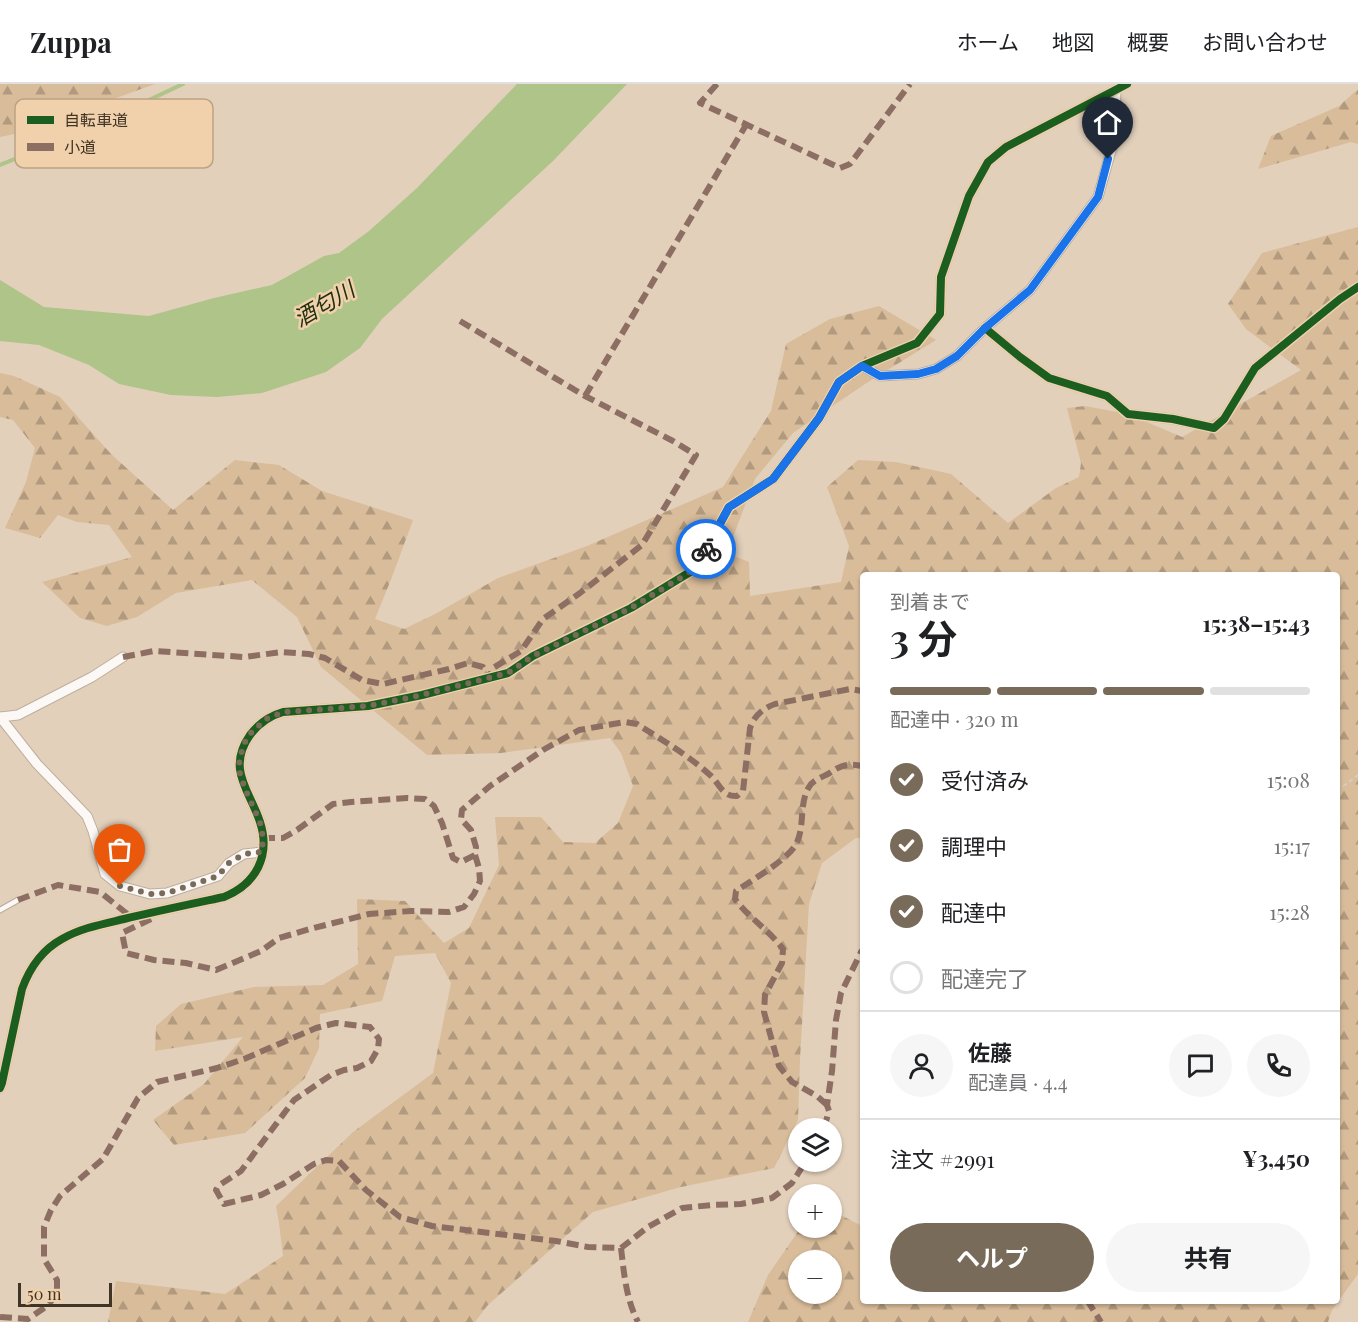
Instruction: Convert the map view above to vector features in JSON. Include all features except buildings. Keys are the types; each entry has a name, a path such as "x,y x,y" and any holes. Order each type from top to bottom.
{"street":[{"path":"0,1088 3,1083 22,989 32,965 40,956 60,940 90,928 224,897 244,886 256,873 263,838 260,822 240,774 239,764 245,742 266,719 283,712 368,706 508,673 533,656 631,608 695,569 729,507 773,479 819,418 839,382 862,366 916,343 939,314 941,277 969,196 987,162 1006,147 1127,84"},
{"path":"862,366 880,376 918,374 936,369 957,356 985,328 1030,290 1098,197 1114,140 1116,90"},
{"path":"985,328 1049,378 1107,396 1128,414 1173,419 1214,428 1224,419 1255,368 1340,299 1358,288"},
{"path":"123,657 92,677 18,716 0,717 37,764 87,816 105,874 120,886 150,894 167,893 218,876 229,863 244,854 262,852"}],"lane":[{"path":"0,909 18,900"}],"path":[{"path":"1340,786 1358,775"}],"green space":[{"path":"0,84 155,84 113,99 15,99 15,134 0,137"},
{"path":"1358,89 1358,144 1351,142 1258,169 1271,136 1339,106"},
{"path":"1358,227 1358,1274 1340,1299 1340,572 860,572 860,838 856,838 822,863 809,904 798,1118 788,1118 788,1140 774,1168 681,1187 593,1212 487,1306 475,1322 108,1322 116,1281 225,1294 283,1256 276,1206 353,1132 433,1073 451,983 435,953 395,956 382,1001 320,1014 319,1048 305,1078 245,1133 174,1145 153,1120 204,1084 243,1037 155,1051 156,1026 181,1004 254,987 323,985 358,964 357,899 405,901 444,943 469,928 499,865 495,817 541,817 563,842 595,843 618,823 633,786 621,753 610,738 501,753 427,755 321,667 297,617 252,580 176,593 137,617 107,626 80,618 42,582 132,557 109,525 77,522 58,515 40,538 5,528 26,482 35,448 13,420 0,417 0,373 14,376 60,397 111,454 173,510 235,460 279,465 322,491 413,520 375,619 404,629 498,578 587,546 723,487 771,411 786,344 830,319 879,306 936,340 865,384 793,433 755,479 727,553 749,562 750,596 841,582 849,546 827,487 858,460 896,462 951,474 1008,523 1056,488 1079,477 1081,463 1067,408 1085,406 1128,414 1182,437 1301,370 1246,329 1228,304 1262,253"},
{"path":"842,1216 860,1225 860,1304 1336,1304 1328,1322 748,1322 768,1275 793,1238 842,1238"}],"water":[{"name":"酒匂川","path":"517,84 627,84 553,161 382,319 360,348 326,372 262,393 217,397 171,395 119,384 89,365 39,345 0,341 0,280 44,307 149,316 272,285 324,256 339,253 369,231 417,188"}],"waterway":[{"path":"151,99 183,84"},
{"path":"0,165 15,159"}],"marked path":[{"path":"717,84 700,103 840,168 850,164 910,84"},
{"path":"585,396 746,125"},
{"path":"460,321 585,396 696,455 642,545 543,619 521,651 493,668 490,677"},
{"path":"123,657 154,651 244,657 282,652 325,658 362,680 383,684 468,663 483,667 490,677"},
{"path":"151,919 122,933 126,953 216,970 261,951 279,938 369,914 411,911 449,912 464,907 480,881 475,855 476,847 471,830 461,819 462,810 490,786 543,750 579,730 625,722 637,724 693,761 725,792 737,796 743,791 750,728 760,713 775,704 850,689 860,691"},
{"path":"827,1105 817,1096 792,1082 779,1066 764,1012 765,995 782,963 783,949 735,899 736,891 776,864 795,846 800,832 804,801 810,785 841,767 860,766"},
{"path":"263,838 283,838 333,804 407,798 425,799 434,806 453,858 461,862 475,855"},
{"path":"18,900 58,885 100,892 131,917"},
{"path":"827,1118 836,1020 841,993 860,954"},
{"path":"0,1317 28,1319 47,1306 57,1294 57,1280 44,1259 44,1227 51,1210 60,1196 103,1159 138,1098 157,1082 217,1068 316,1028 336,1023 370,1027 379,1039 378,1049 371,1061 357,1068 331,1075 294,1100 241,1171 218,1186 216,1190 224,1204 261,1195 314,1164 326,1160 339,1161 366,1190 400,1217 432,1226 588,1247 621,1248 648,1227 682,1208 741,1204 772,1198 792,1183 799,1172"},
{"path":"621,1248 628,1295 638,1322"},
{"path":"1090,1304 1101,1322"}],"cycle path":[{"path":"0,1088 22,989 33,966 48,948 69,935 92,927 224,897 245,885 252,877 262,857 263,834 242,780 240,759 243,747 250,735 261,724 283,712 368,706 508,673 533,656 631,608 695,569 729,507 773,479 819,418 839,382 862,366 917,343 940,314 941,277 969,196 988,162 1006,147 1127,84"},
{"path":"985,328 1049,378 1107,396 1128,414 1173,419 1214,428 1224,419 1255,368 1358,287"}],"way so far":[{"path":"120,886 150,894 167,893 218,876 229,863 244,854 262,852 263,838 260,822 245,789 239,764 245,742 251,733 274,714 368,706 508,673 533,656 631,608 695,569 706,549"}],"route":[{"path":"706,549 729,507 773,479 819,418 839,382 862,366 880,376 918,374 936,369 957,356 985,328 1030,290 1098,197 1108,159"}]}
